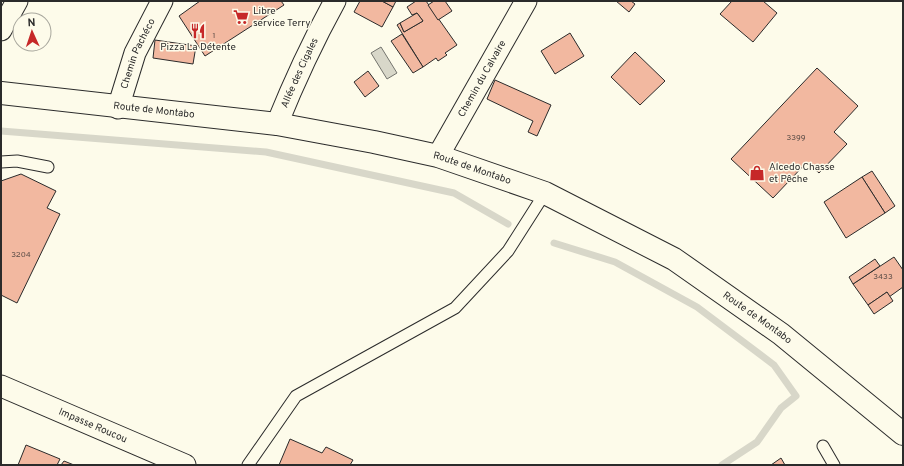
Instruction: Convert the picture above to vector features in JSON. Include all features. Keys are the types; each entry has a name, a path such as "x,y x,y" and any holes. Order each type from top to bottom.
{"main road":[{"name":"Route de Montabo","path":"1,94 118,108 277,124 374,142 438,156 545,193 674,259 781,334 903,434"},
{"name":"Route de Montabo","path":"878,412 903,451"}],"street":[{"path":"1,30 17,1"},
{"name":"Chemin Pachéco","path":"118,108 135,53 162,1"},
{"name":"Allée des Cigales","path":"277,124 288,96 335,1"},
{"name":"Chemin du Calvaire","path":"438,156 526,1"},
{"name":"Impasse Roucou","path":"1,386 184,465"}],"lane":[{"path":"1,162 17,161 48,167"},
{"path":"248,465 296,396 455,308 508,251 545,193"},
{"path":"823,446 834,465"}],"shaded area":[{"path":"381,47 397,73 387,79 371,53"}],"building":[{"path":"200,1 281,1 284,5 205,56 179,16"},
{"path":"360,1 382,1 393,7 382,27 354,12"},
{"path":"382,1 396,1 393,7"},
{"path":"416,1 426,1 457,45 445,53 447,55 438,61 436,58 423,67 397,25 400,23 404,32 423,21 417,13 412,15 407,7"},
{"path":"434,1 445,1 452,11 438,20 428,5"},
{"path":"616,1 631,1 635,4 629,12"},
{"path":"732,1 763,1 777,13 753,42 720,14"},
{"path":"417,13 423,21 404,32 400,23"},
{"path":"570,33 584,56 555,74 541,51"},
{"path":"402,34 423,67 413,73 391,41"},
{"path":"155,40 196,46 193,64 153,58"},
{"path":"635,52 665,81 640,105 611,77"},
{"path":"817,68 858,106 834,132 847,144 819,173 807,162 773,198 731,159"},
{"path":"368,71 379,86 365,97 354,82"},
{"path":"495,80 551,105 537,136 528,132 533,121 487,99"},
{"path":"872,171 895,206 885,213 862,177"},
{"path":"21,174 56,191 47,208 60,214 17,303 1,295 1,181"},
{"path":"862,177 885,213 846,238 824,202"},
{"path":"894,257 903,270 903,287 889,297 887,292 868,305 853,284"},
{"path":"875,259 880,266 853,284 849,277"},
{"path":"887,292 893,301 874,314 868,305"},
{"path":"290,439 322,453 326,447 353,460 350,465 279,465"},
{"path":"26,445 60,459 57,465 18,465"},
{"path":"781,458 785,465 771,465"},
{"path":"64,461 74,465 61,465"}],"waterway":[{"path":"1,131 266,152 454,193 508,224"},
{"path":"554,243 615,262 697,307 774,365 796,396 781,408 757,442 722,465"}],"place":[{"name":"Libre service Terry","path":"241,17"},
{"name":"Pizza La Détente","path":"198,31"},
{"name":"Alcedo Chasse et Pêche","path":"757,173"}]}
